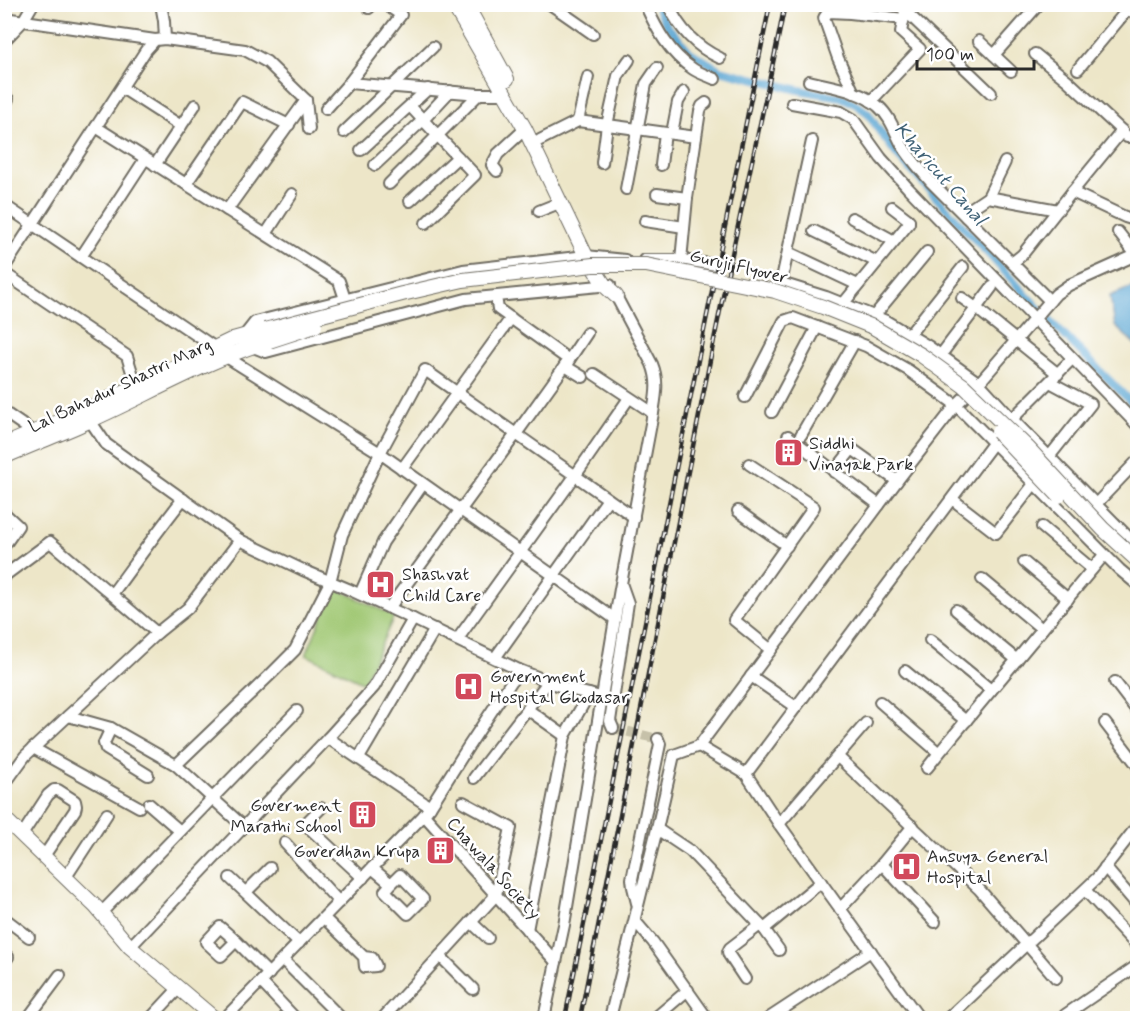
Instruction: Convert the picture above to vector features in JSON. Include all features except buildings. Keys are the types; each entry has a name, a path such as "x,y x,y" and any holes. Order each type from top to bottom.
{"main road":[{"path":"453,4 525,129 559,201 612,289"},
{"path":"466,4 540,140 592,256"},
{"name":"Guruji Flyover","path":"248,341 402,294 464,280 594,265 646,265 775,291 873,327 921,355 964,386 1020,440 1103,529 1137,561"},
{"name":"Guruji Flyover","path":"267,336 465,289 594,274 645,274 773,299 869,335 916,362 958,393 1137,574"},
{"name":"Lal Bahadur Shastri Marg","path":"4,457 87,416 164,384 220,352 233,339 248,341"},
{"name":"Lal Bahadur Shastri Marg","path":"4,445 33,432 87,416 136,385 220,352"},
{"path":"4,818 66,877 130,947 214,1018"}],"street":[{"path":"4,268 146,50 160,39 164,21 161,4"},
{"path":"326,109 401,15 385,4"},
{"path":"550,4 593,34"},
{"path":"645,4 670,50 694,69 715,79"},
{"path":"668,4 673,19 695,44 720,58"},
{"path":"994,55 1039,4"},
{"path":"4,41 23,21 33,5"},
{"path":"1078,69 1129,10"},
{"path":"854,93 838,58 824,18 828,12 903,12 991,93"},
{"path":"871,101 920,49 901,32 903,12"},
{"path":"4,18 246,50 267,62 306,100 309,129"},
{"path":"657,28 673,19"},
{"path":"979,41 1011,71"},
{"path":"344,132 433,47"},
{"path":"1035,54 1067,80 1127,137 1137,135"},
{"path":"602,163 618,76 629,60"},
{"path":"626,189 646,84 657,68"},
{"path":"578,121 588,77"},
{"path":"809,81 861,94 878,106 890,121 915,164 1049,303"},
{"path":"349,82 479,94 505,94"},
{"path":"122,88 181,126"},
{"path":"361,150 428,89"},
{"path":"375,165 450,91"},
{"path":"661,165 668,133 678,102 684,92"},
{"path":"389,184 479,94"},
{"path":"4,96 8,99 4,105"},
{"path":"227,210 306,100"},
{"path":"186,184 242,102 289,125"},
{"path":"681,260 687,198 700,111 706,103"},
{"path":"792,103 842,112 853,119 881,158 1137,426"},
{"path":"81,257 150,162 181,126 195,105"},
{"path":"410,106 475,175 426,223"},
{"path":"540,140 578,121 696,137"},
{"path":"96,128 339,282 345,299"},
{"path":"497,171 492,165 498,154 525,129"},
{"path":"1012,263 1022,255 1122,130"},
{"path":"812,141 782,283 886,321 928,346 979,383 1095,505 1137,544"},
{"path":"410,201 458,157"},
{"path":"966,217 973,207 988,197 1005,162"},
{"path":"1072,192 1135,217"},
{"path":"266,234 292,194"},
{"path":"657,194 687,198"},
{"path":"988,197 1058,210"},
{"path":"539,211 559,201"},
{"path":"4,205 220,352 380,453 615,619"},
{"path":"843,304 909,223 909,220 892,207"},
{"path":"852,218 894,241"},
{"path":"645,221 684,227"},
{"path":"814,231 877,262"},
{"path":"610,1018 674,755 699,746 956,405 979,383 1035,317 1069,285 1137,254 1118,232"},
{"path":"788,252 858,285"},
{"path":"874,316 927,252"},
{"path":"544,1018 564,925 621,583 653,413 657,386 652,364 612,289 466,299 266,352 248,341 255,322 463,270 592,256 632,260 681,260 717,265"},
{"path":"909,335 963,267"},
{"path":"4,273 127,356 136,385"},
{"path":"940,356 992,287"},
{"path":"496,297 498,309 567,363 653,413"},
{"path":"962,298 1016,340 1054,378 1091,404"},
{"path":"402,469 511,318"},
{"path":"745,397 784,321 793,318 855,341 908,370 956,405 1104,555 1137,585"},
{"path":"772,412 817,327"},
{"path":"389,608 587,333"},
{"path":"801,435 855,341"},
{"path":"1012,419 1072,359"},
{"path":"176,765 295,650 330,582 342,535 380,453 424,370 634,517"},
{"path":"1049,457 1091,404 1104,392"},
{"path":"457,640 629,398"},
{"path":"4,412 33,432"},
{"path":"87,416 106,444 240,540 519,670 565,688 602,698"},
{"path":"788,436 879,505"},
{"path":"746,774 994,442"},
{"path":"834,472 852,449 897,481"},
{"path":"1095,505 1137,460"},
{"path":"749,464 814,507 734,620 771,650"},
{"path":"360,594 383,542 423,484"},
{"path":"952,499 996,533 1034,484"},
{"path":"112,594 183,499"},
{"path":"495,658 608,499"},
{"path":"738,512 787,546"},
{"path":"4,513 18,526 4,546"},
{"path":"1042,527 1092,569"},
{"path":"4,785 33,748 157,633 188,608 240,540"},
{"path":"7,570 50,542 157,633"},
{"path":"927,768 1104,555"},
{"path":"1024,562 1068,598"},
{"path":"982,579 1042,629"},
{"path":"613,728 610,722 628,603 621,583"},
{"path":"956,610 1017,660"},
{"path":"130,947 374,687 413,619"},
{"path":"359,758 435,629"},
{"path":"930,640 992,690"},
{"path":"225,1018 427,811 519,670"},
{"path":"904,671 966,721"},
{"path":"751,676 796,707"},
{"path":"474,778 548,682"},
{"path":"1114,682 1137,712"},
{"path":"527,930 566,736 589,694"},
{"path":"880,702 939,753"},
{"path":"527,709 566,736"},
{"path":"101,913 297,711"},
{"path":"68,716 111,728 176,765 244,827"},
{"path":"779,824 866,723"},
{"path":"1105,723 1137,766"},
{"path":"111,728 104,743 106,749 148,775"},
{"name":"Chawala Society","path":"328,738 359,758 427,811 496,895 556,962"},
{"path":"638,905 632,879 660,744 658,739"},
{"path":"699,746 746,774 820,882 919,1018"},
{"path":"33,748 144,805 180,831"},
{"path":"838,757 979,889 1056,978"},
{"path":"22,835 54,789 75,801 75,810 44,856"},
{"path":"383,1018 496,895 511,828 463,802"},
{"path":"321,808 305,824 363,878"},
{"path":"66,877 107,814"},
{"path":"948,1018 1097,878 1137,825"},
{"path":"840,909 882,864 913,826"},
{"path":"657,829 690,851 762,927 779,950"},
{"path":"285,843 339,902"},
{"path":"882,864 935,922"},
{"path":"1106,867 1137,906"},
{"path":"246,892 270,868"},
{"path":"372,868 391,884"},
{"path":"230,878 299,943"},
{"path":"745,979 729,956 730,948 762,927 820,882"},
{"path":"1085,890 1137,947"},
{"path":"4,918 29,937"},
{"path":"324,918 364,957"},
{"path":"635,921 653,942 706,1018"},
{"path":"471,922 488,938"},
{"path":"236,941 295,1018"},
{"path":"769,1018 871,951"},
{"path":"440,956 473,988"},
{"path":"283,960 341,1018"},
{"path":"1068,1018 1065,1015 1137,965"},
{"path":"28,1018 60,975"},
{"path":"151,1018 179,988"},
{"path":"655,1018 688,990"}],"green space":[{"path":"334,587 394,616 364,683 306,655"}],"water":[{"path":"1137,285 1137,346 1115,326 1110,296"}],"waterway":[{"name":"Kharicut Canal","path":"656,4 667,26 690,52 720,70 799,90 841,97 868,113 898,156 1052,323 1138,409"}],"tunnel":[{"path":"613,728 658,739"}],"railway":[{"path":"565,1018 770,4"},
{"path":"580,1018 712,350 785,4"}],"place":[{"name":"Siddhi Vinayak Park","path":"788,453"},
{"name":"Shashvat Child Care","path":"381,584"},
{"name":"Government Hospital Ghodasar","path":"469,686"},
{"name":"Goverment Marathi School","path":"363,815"},
{"name":"Goverdhan Krupa","path":"441,851"},
{"name":"Ansuya General Hospital","path":"906,866"}]}
